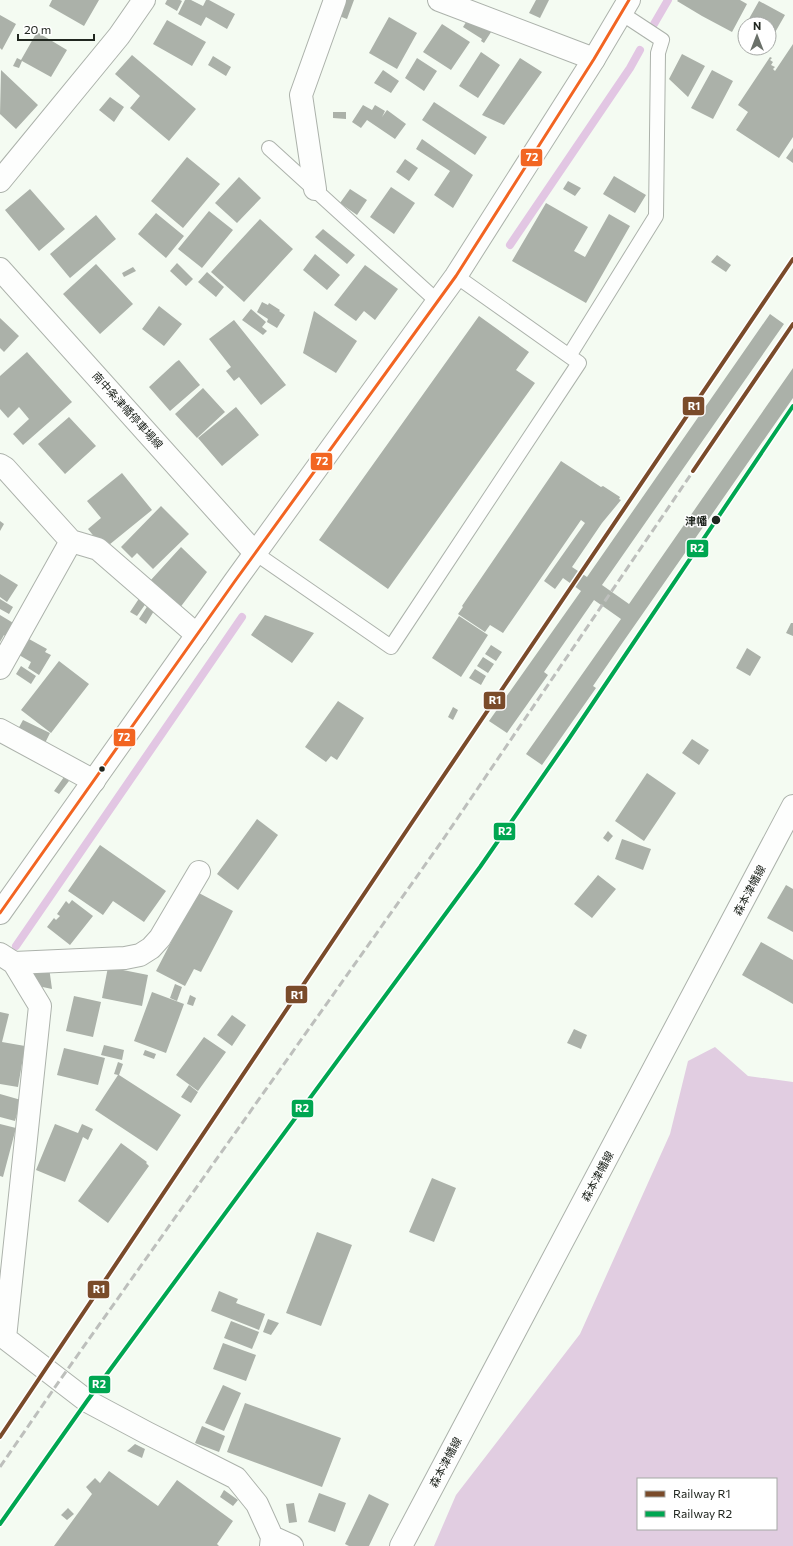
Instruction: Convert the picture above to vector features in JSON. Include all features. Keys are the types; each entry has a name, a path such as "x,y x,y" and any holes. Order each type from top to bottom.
{"main road":[{"path":"0,181 119,36 144,0"},
{"path":"315,190 301,95 335,0"},
{"path":"439,0 594,59"},
{"path":"0,913 255,553 456,276 594,59 625,7"},
{"name":"南中条津幡停車場線","path":"0,268 255,553"},
{"path":"0,465 5,468 71,541 98,550 197,635"},
{"path":"0,668 71,541"},
{"path":"0,730 94,781"},
{"name":"森本津幡線","path":"401,1546 793,806"},
{"path":"7,959 125,958 140,955 151,948 160,938 199,872"},
{"path":"7,959 40,1006 6,1338 87,1401 236,1478 257,1504 272,1542 292,1546"}],"lane":[{"path":"569,356 656,216 658,52 662,40 625,7"},
{"path":"270,148 437,301"},
{"path":"255,553 391,646 579,363 456,276"}],"shaded area":[{"path":"715,1047 748,1076 793,1082 793,1546 434,1546 456,1495 580,1334 670,1134 688,1061"}],"building":[{"path":"52,0 99,0 84,26 49,6"},
{"path":"167,0 182,1 177,11 165,4"},
{"path":"185,0 191,0 203,6 206,0 209,0 235,14 227,29 206,17 201,26 178,14"},
{"path":"336,0 354,0 347,19 331,13"},
{"path":"536,0 549,0 540,18 529,13"},
{"path":"740,0 747,4 741,16 737,16 737,23 732,32 677,1"},
{"path":"759,1 785,15 777,29 777,16 751,16"},
{"path":"0,15 16,24 2,50 0,48"},
{"path":"389,17 417,33 397,69 369,53"},
{"path":"468,19 493,29 484,43 481,41 482,39 463,27"},
{"path":"167,20 206,42 192,66 153,44"},
{"path":"442,24 470,42 451,70 423,52"},
{"path":"37,32 67,50 51,77 22,61 19,68 13,66 17,58 21,60"},
{"path":"793,44 793,137 779,158 736,130 748,112 738,105 770,57 772,58 770,60 773,62 771,65 775,67 773,69 775,71"},
{"path":"481,52 500,65 478,98 459,86"},
{"path":"682,54 705,66 688,97 669,79"},
{"path":"132,55 196,109 169,141 130,108 140,96 115,74"},
{"path":"213,56 231,67 226,76 208,65"},
{"path":"417,58 437,71 424,91 405,78"},
{"path":"520,58 542,72 504,125 482,115"},
{"path":"1,70 38,105 16,129 0,114"},
{"path":"383,70 399,81 391,93 374,83"},
{"path":"712,70 733,81 713,119 691,108"},
{"path":"110,97 124,107 114,122 99,110"},
{"path":"434,102 487,137 475,155 422,120"},
{"path":"363,105 372,110 375,105 385,111 382,117 387,110 406,124 395,139 367,120 361,128 352,122"},
{"path":"333,112 346,112 346,119 333,118"},
{"path":"422,139 473,175 453,208 434,195 450,171 416,149"},
{"path":"793,148 793,163 786,158"},
{"path":"187,157 220,184 183,228 151,201"},
{"path":"405,159 418,168 409,181 396,172"},
{"path":"614,176 646,195 635,213 603,194"},
{"path":"239,177 261,198 237,223 215,203"},
{"path":"568,181 581,188 575,196 563,189"},
{"path":"391,187 415,203 394,234 370,217"},
{"path":"30,189 65,229 39,251 5,210"},
{"path":"350,189 367,200 357,215 340,203"},
{"path":"546,203 588,227 574,251 585,257 609,214 630,226 586,303 512,261"},
{"path":"209,211 233,230 202,268 178,249"},
{"path":"156,213 184,236 166,258 138,234"},
{"path":"96,215 116,239 70,278 50,254"},
{"path":"260,219 293,249 244,302 211,272"},
{"path":"323,229 355,255 347,264 315,237"},
{"path":"315,254 340,275 327,290 303,270"},
{"path":"717,255 731,265 726,272 711,262"},
{"path":"177,263 193,279 186,286 170,271"},
{"path":"96,264 133,304 100,334 63,294"},
{"path":"365,265 398,289 375,320 364,311 356,321 334,305"},
{"path":"133,267 136,271 124,277 122,273"},
{"path":"207,272 224,287 216,297 198,282"},
{"path":"262,302 268,305 269,303 285,315 277,328 267,322 268,319 257,312"},
{"path":"159,306 182,324 164,346 142,329"},
{"path":"251,309 266,322 262,327 267,331 263,335 242,320"},
{"path":"314,311 357,341 336,373 303,353"},
{"path":"770,314 784,324 602,585 629,604 793,368 793,398 623,642 593,686 596,688 542,765 526,754 621,619 594,600 544,672 548,675 507,733 489,721 581,591 563,578 555,589 544,581 585,523 581,520 503,633 490,625 485,632 458,614 463,607 462,606 561,461 601,487 603,486 620,497 619,499 621,500 602,523 572,567 587,577"},
{"path":"479,316 529,352 516,370 535,383 388,589 319,540"},
{"path":"0,318 19,336 4,352 0,348"},
{"path":"234,320 286,385 261,405 239,377 234,381 226,371 231,367 209,339"},
{"path":"27,352 72,402 23,445 13,434 29,419 19,407 8,418 0,409 0,376"},
{"path":"179,360 200,385 170,411 149,387"},
{"path":"203,388 225,412 197,438 175,414"},
{"path":"236,407 259,435 222,466 198,438"},
{"path":"69,417 96,446 65,474 38,444"},
{"path":"122,473 152,510 104,549 88,529 101,518 87,501"},
{"path":"161,506 189,534 153,569 137,553 132,558 121,547"},
{"path":"0,521 4,524 0,531"},
{"path":"181,547 207,572 179,609 150,581"},
{"path":"0,574 18,585 7,602 0,597"},
{"path":"142,594 149,599 137,616 130,612"},
{"path":"0,599 13,607 9,614 0,609"},
{"path":"150,602 157,606 146,624 139,619"},
{"path":"0,615 15,624 7,638 4,635 0,642"},
{"path":"265,615 314,633 292,663 251,635"},
{"path":"459,616 488,635 461,677 432,658"},
{"path":"791,623 793,623 793,636 786,633"},
{"path":"29,639 47,649 45,652 51,655 39,675 28,668 31,662 19,655"},
{"path":"491,645 502,652 496,661 485,654"},
{"path":"747,648 761,657 750,676 736,668"},
{"path":"483,657 494,664 488,673 477,666"},
{"path":"59,661 89,684 51,733 21,710"},
{"path":"21,666 36,676 31,684 16,674"},
{"path":"475,669 486,676 481,685 469,678"},
{"path":"338,701 364,718 337,760 331,756 326,762 305,747"},
{"path":"453,707 458,710 453,720 448,717"},
{"path":"23,720 50,733 44,745 17,731"},
{"path":"692,739 709,750 699,765 682,753"},
{"path":"647,773 676,793 644,841 615,821"},
{"path":"64,777 69,781 59,794 54,791"},
{"path":"257,819 278,835 238,890 217,874"},
{"path":"608,831 613,836 608,842 603,838"},
{"path":"622,839 651,849 643,870 615,859"},
{"path":"100,845 166,891 144,922 113,901 103,915 68,891"},
{"path":"598,875 616,889 592,918 574,904"},
{"path":"786,885 793,889 793,932 767,918"},
{"path":"197,892 233,911 201,972 194,969 185,986 156,971"},
{"path":"72,900 93,916 70,945 47,927 54,918 56,920 60,916 57,914 66,901 69,904"},
{"path":"761,942 793,960 793,1004 742,975"},
{"path":"49,967 52,989 38,986 28,970"},
{"path":"108,967 148,975 142,1006 102,998"},
{"path":"175,984 182,987 177,1001 170,998"},
{"path":"152,992 184,1004 166,1053 134,1041"},
{"path":"190,995 196,998 193,1006 187,1004"},
{"path":"74,996 101,1002 93,1037 66,1031"},
{"path":"0,1012 9,1014 2,1042 25,1046 18,1087 0,1084"},
{"path":"232,1015 246,1025 232,1046 217,1035"},
{"path":"574,1029 587,1035 581,1049 567,1043"},
{"path":"204,1037 226,1052 198,1091 176,1075"},
{"path":"104,1045 124,1050 122,1060 101,1055"},
{"path":"64,1048 105,1058 98,1085 57,1075"},
{"path":"145,1050 156,1054 154,1059 143,1055"},
{"path":"118,1062 123,1064 119,1075 181,1115 157,1151 95,1110 118,1075 114,1074"},
{"path":"189,1085 198,1092 191,1103 181,1097"},
{"path":"0,1094 21,1100 15,1121 0,1117"},
{"path":"0,1124 16,1128 3,1177 0,1176"},
{"path":"55,1124 78,1133 82,1124 93,1129 88,1140 83,1137 65,1182 36,1170"},
{"path":"121,1143 147,1162 146,1163 149,1166 108,1223 78,1201"},
{"path":"432,1178 456,1188 434,1242 409,1232"},
{"path":"317,1232 352,1245 321,1326 286,1313"},
{"path":"219,1291 238,1299 236,1303 265,1314 259,1330 211,1311"},
{"path":"268,1319 279,1323 271,1335 263,1332"},
{"path":"231,1321 259,1332 252,1349 224,1338"},
{"path":"223,1343 256,1355 246,1381 213,1369"},
{"path":"223,1385 241,1393 224,1431 205,1423"},
{"path":"245,1403 341,1438 322,1487 227,1452"},
{"path":"202,1426 225,1436 219,1452 195,1443"},
{"path":"135,1444 145,1449 142,1458 127,1451"},
{"path":"109,1471 158,1506 177,1480 233,1521 217,1544 219,1546 54,1546 92,1494 86,1487 95,1478 100,1483"},
{"path":"224,1490 238,1500 233,1506 220,1497"},
{"path":"319,1493 346,1503 335,1532 308,1522"},
{"path":"369,1494 389,1504 369,1546 349,1546 345,1544"},
{"path":"294,1503 297,1522 289,1523 286,1504"},
{"path":"68,1508 74,1514 67,1520 61,1515"}],"waterway":[{"path":"654,24 668,0"},
{"path":"510,245 630,68 640,50"},
{"path":"16,946 242,617"}],"railway":[{"path":"0,1467 442,841 793,324"},
{"path":"0,1524 87,1401 480,867 568,740 793,406"}],"rail line":[{"name":"R1","path":"0,1437 413,821 793,259"},
{"name":"R1","path":"693,471 793,324"},
{"name":"R2","path":"0,1524 87,1401 480,867 568,740 793,406"}],"transit line":[{"name":"72","path":"0,913 235,581 456,276 594,59 629,0"}],"place":[{"name":"津幡","path":"716,520"}]}
